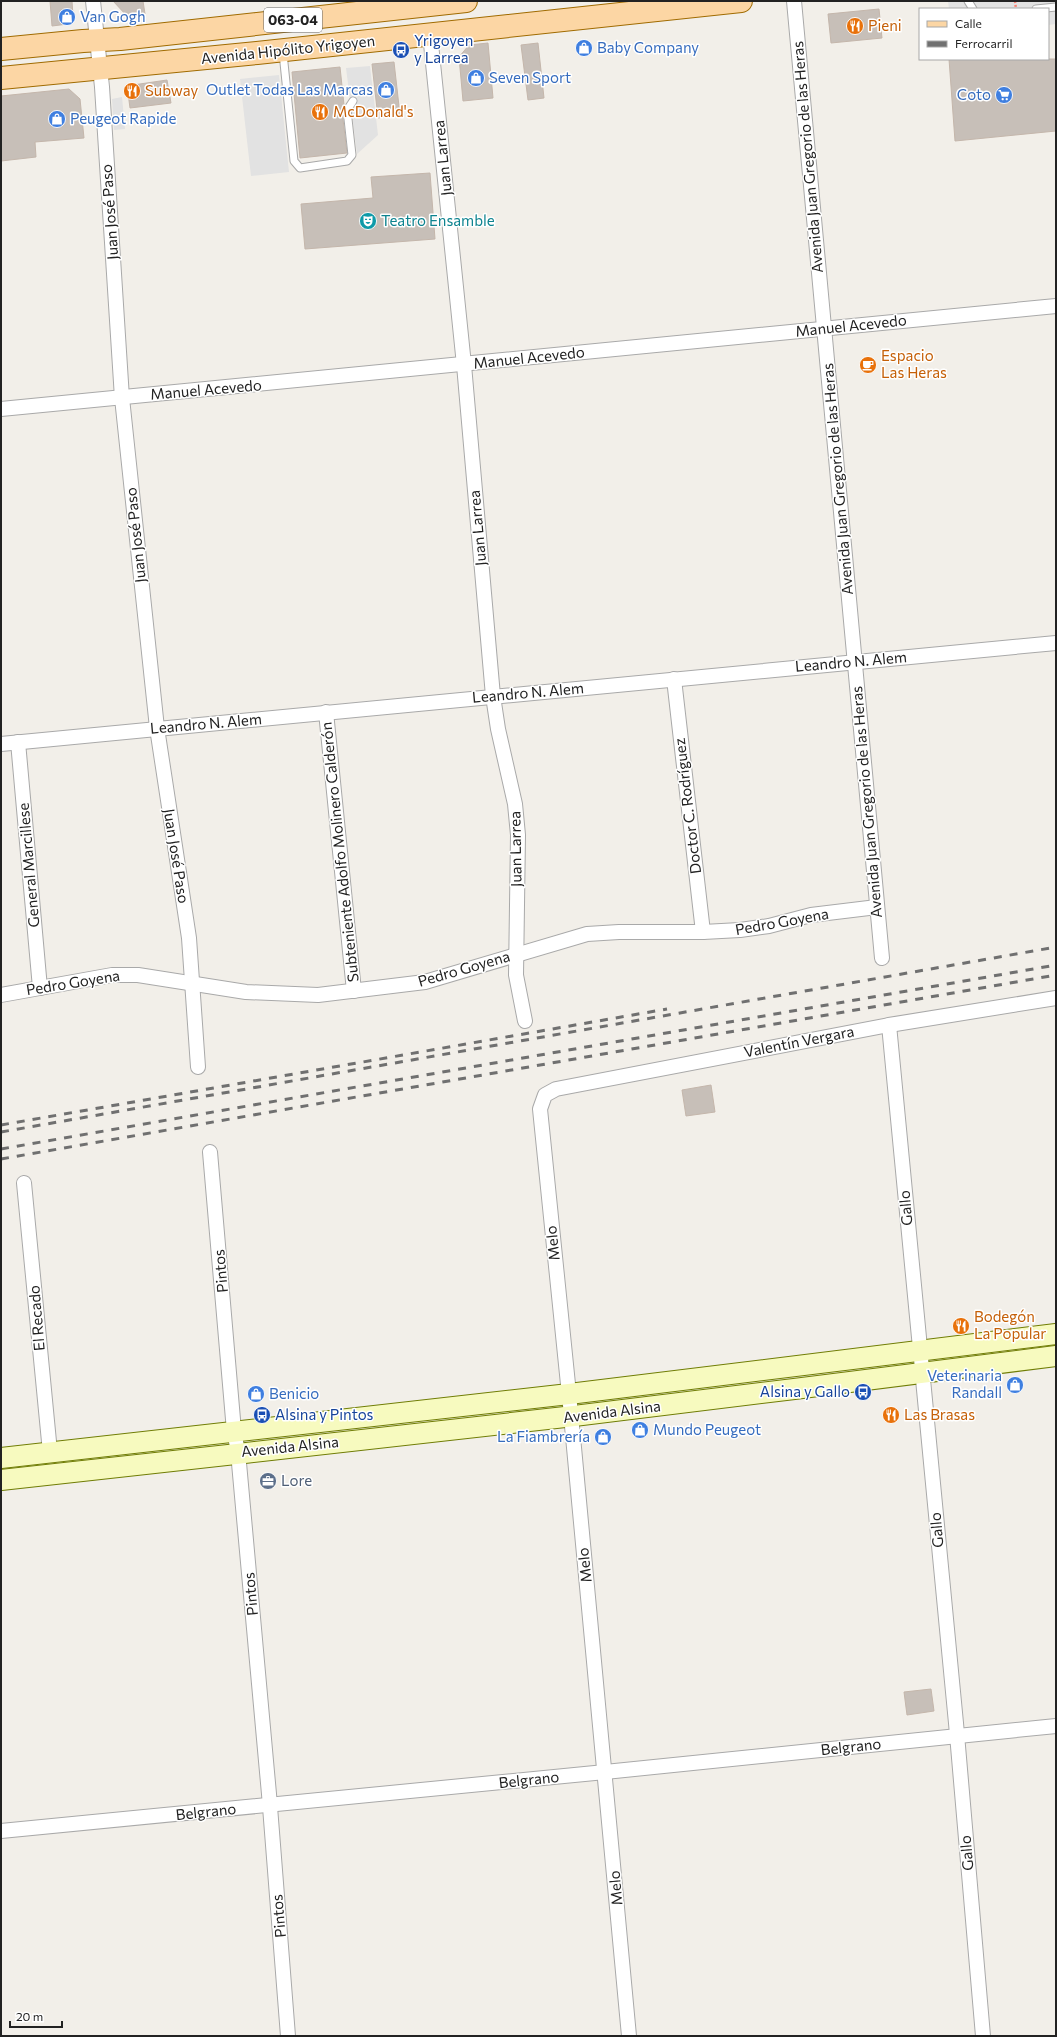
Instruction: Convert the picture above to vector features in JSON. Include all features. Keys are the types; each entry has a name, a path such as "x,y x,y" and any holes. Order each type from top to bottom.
{"main road":[{"name":"Avenida Hipólito Yrigoyen","path":"1,49 232,28 428,3 466,1"},
{"name":"Avenida Hipólito Yrigoyen","path":"1,78 282,51 741,1"},
{"name":"Avenida Alsina","path":"1,1458 234,1430 569,1394 1056,1334"},
{"name":"Avenida Alsina","path":"1,1480 238,1452 570,1417 855,1383 922,1372 1056,1356"}],"street":[{"name":"Juan José Paso","path":"93,1 100,69 122,398 157,728 189,938 194,984 198,1067"},
{"name":"Avenida Juan Gregorio de las Heras","path":"794,1 882,958"},
{"name":"Juan Larrea","path":"430,34 464,365 493,696 498,730 515,804 518,835 516,975 525,1020"},
{"name":"Manuel Acevedo","path":"1,409 1056,306"},
{"name":"Leandro N. Alem","path":"1,744 1056,643"},
{"name":"Doctor C. Rodríguez","path":"674,679 703,932"},
{"name":"Subteniente Adolfo Molinero Calderón","path":"326,712 354,991"},
{"name":"General Marcillese","path":"18,742 40,988"},
{"name":"Pedro Goyena","path":"1,995 112,975 138,975 246,992 318,995 426,982 587,934 619,932 703,932 762,927 811,915 877,908"},
{"name":"Valentín Vergara","path":"545,1095 556,1088 889,1025 1056,998"},
{"name":"Gallo","path":"889,1025 983,2036"},
{"name":"Melo","path":"545,1095 540,1109 569,1394 630,2036"},
{"name":"Pintos","path":"210,1152 234,1430 238,1452 270,1805 288,2036"},
{"name":"El Recado","path":"24,1183 50,1452"},
{"name":"Belgrano","path":"1,1831 1056,1726"}],"lane":[{"path":"1046,8 1056,7"},
{"path":"282,51 294,161 300,168 346,161 352,155 347,110 354,101"}],"shaded area":[{"path":"948,1 1056,1 1056,24 1049,25 1049,8 949,8"},
{"path":"370,66 378,135 357,154 346,68"},
{"path":"279,75 289,172 251,176 240,79"},
{"path":"122,97 125,129 114,130 112,99"}],"building":[{"path":"50,1 72,1 73,16 68,24 52,26"},
{"path":"113,1 143,1 145,14 127,16"},
{"name":"Pieni","path":"879,9 882,38 831,43 828,14"},
{"name":"Seven Sport","path":"488,43 493,98 463,101 459,57 469,45"},
{"path":"538,43 544,98 528,100 521,45"},
{"name":"Coto","path":"1056,59 1056,131 955,141 949,60"},
{"name":"Outlet Todas Las Marcas","path":"394,62 400,115 378,118 372,64"},
{"name":"McDonald's","path":"340,67 344,105 342,111 347,153 300,158 292,72"},
{"path":"167,80 171,103 130,108 128,93 133,85"},
{"path":"69,89 80,99 84,138 35,142 36,157 1,161 1,96"},
{"name":"Teatro Ensamble","path":"430,173 435,239 305,249 301,204 373,198 371,177"},
{"path":"711,1085 715,1112 686,1116 682,1090"},
{"path":"931,1689 934,1711 907,1715 904,1692"}],"railway":[{"path":"1,1132 1056,947"},
{"path":"1,1149 1056,965"},
{"path":"1,1159 1056,975"},
{"path":"1,1125 667,1009"}],"place":[{"name":"Van Gogh","path":"67,17"},
{"name":"Pieni","path":"855,26"},
{"name":"Baby Company","path":"584,48"},
{"name":"Yrigoyen y Larrea","path":"401,50"},
{"name":"Seven Sport","path":"476,78"},
{"name":"Outlet Todas Las Marcas","path":"386,90"},
{"name":"Subway","path":"132,91"},
{"name":"Coto","path":"1004,95"},
{"name":"McDonald's","path":"320,112"},
{"name":"Peugeot Rapide","path":"57,119"},
{"name":"Teatro Ensamble","path":"368,221"},
{"name":"Espacio Las Heras","path":"868,365"},
{"name":"Bodegón La Popular","path":"961,1326"},
{"name":"Veterinaria Randall","path":"1015,1385"},
{"name":"Alsina y Gallo","path":"863,1392"},
{"name":"Benicio","path":"256,1394"},
{"name":"Alsina y Pintos","path":"262,1415"},
{"name":"Las Brasas","path":"891,1415"},
{"name":"Mundo Peugeot","path":"640,1430"},
{"name":"La Fiambrería","path":"603,1437"},
{"name":"Lore","path":"268,1481"}]}
